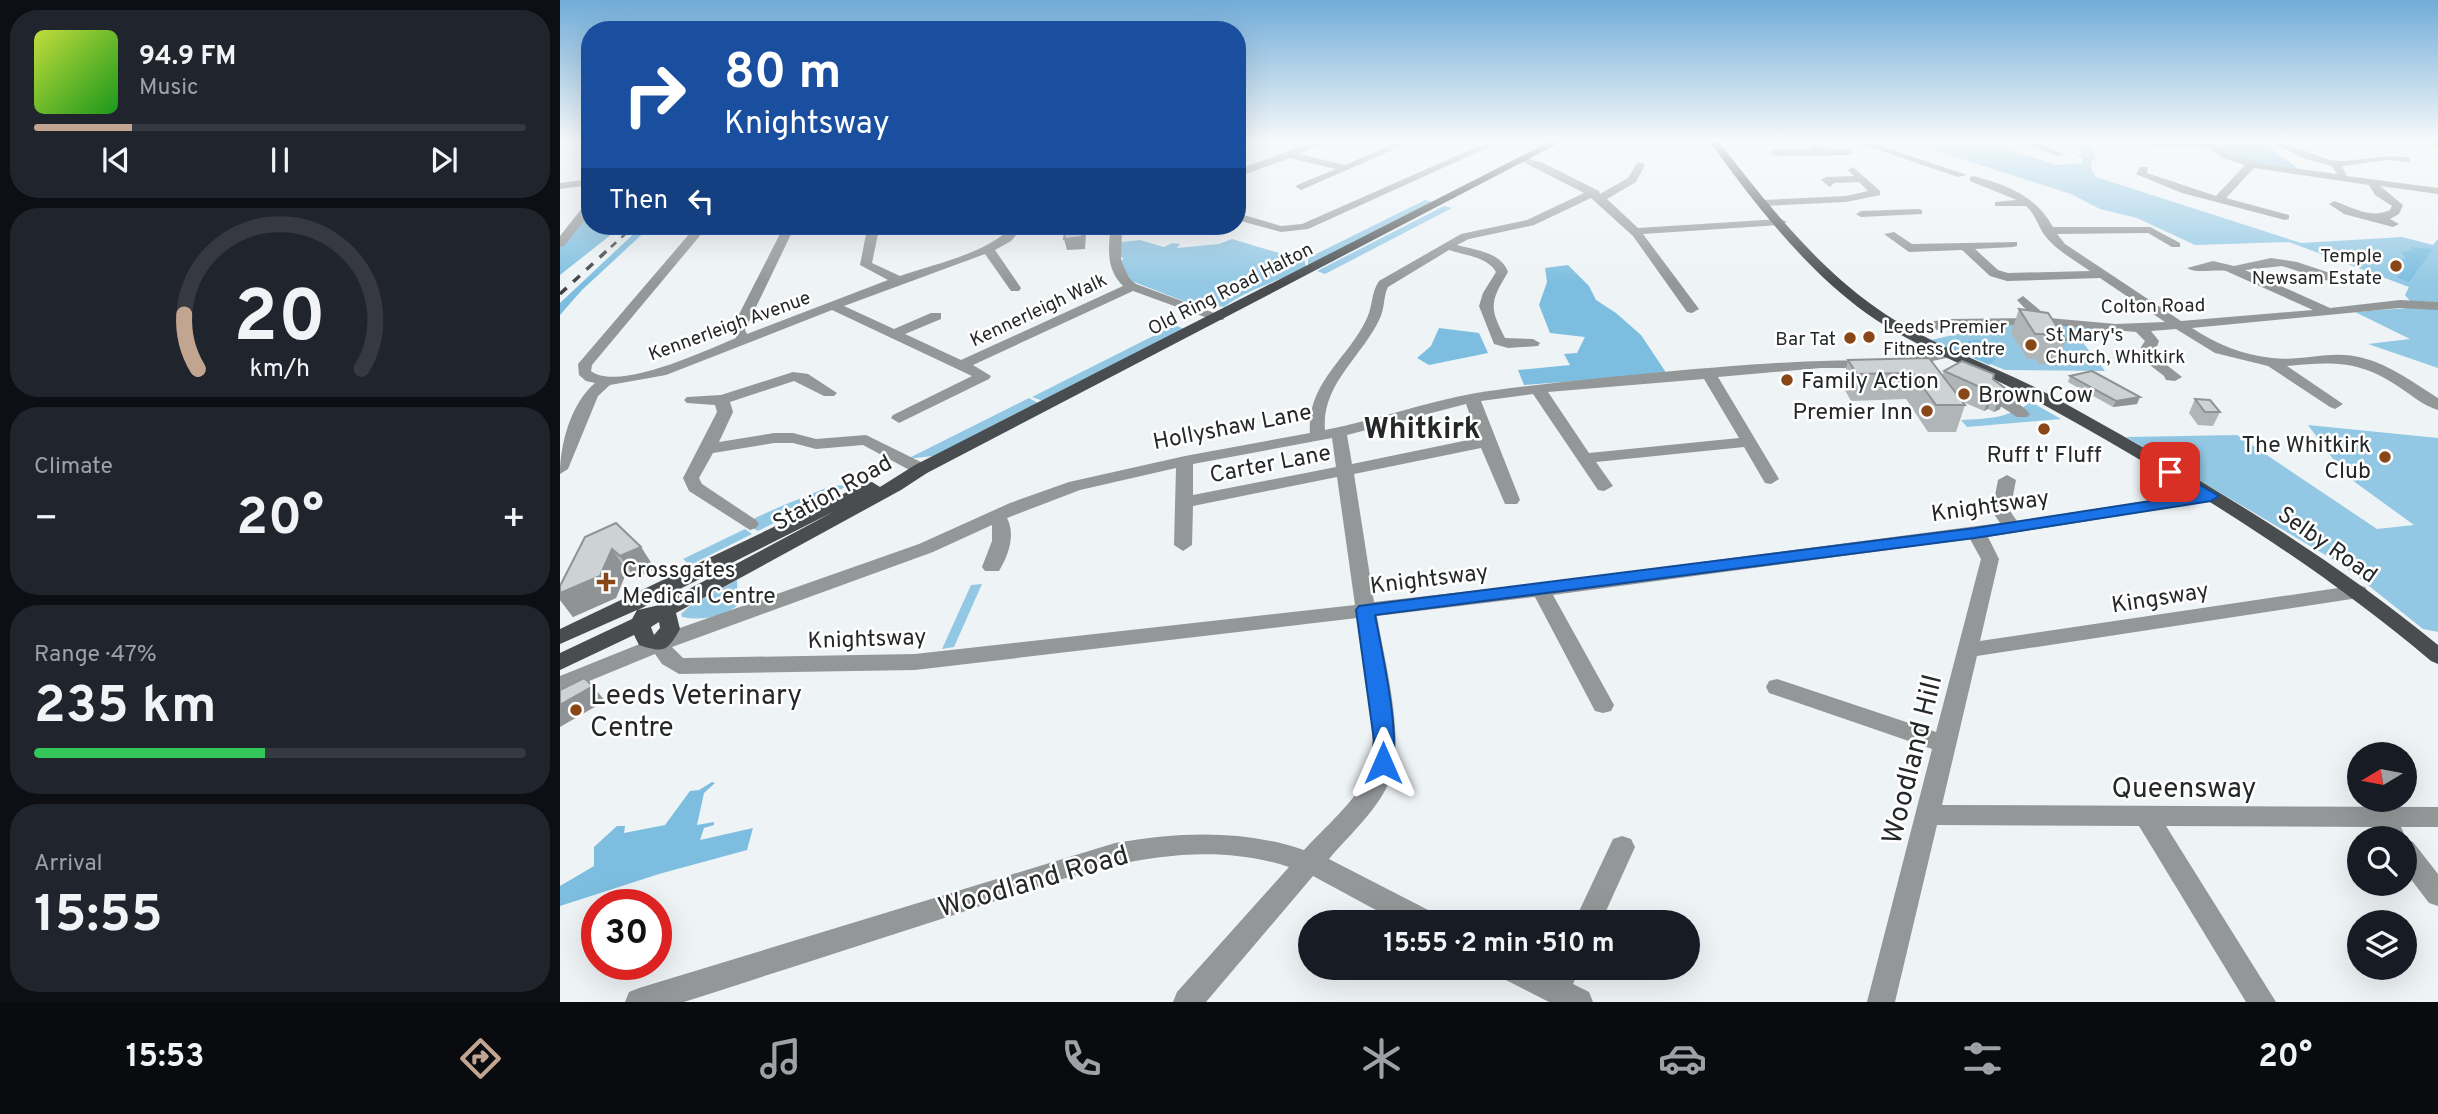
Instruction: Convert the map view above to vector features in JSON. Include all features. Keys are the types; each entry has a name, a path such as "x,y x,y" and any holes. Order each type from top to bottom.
{"main road":[{"name":"Old Ring Road Halton","path":"921,469 1466,189"},
{"name":"Selby Road","path":"1752,189 1845,288 1900,330 1946,354 2036,394 2285,539 2358,592 2438,656"},
{"name":"Station Road","path":"560,662 651,610 783,528 895,477 921,469"},
{"path":"560,638 608,617 651,610 646,640 659,644"}],"street":[{"path":"1246,219 1281,229 1304,227 1390,189"},
{"path":"1584,189 1598,196 1636,231 1692,309"},
{"path":"1318,436 1316,421 1319,408 1342,362 1373,320 1380,287 1446,246 1475,232 1534,222 1576,199 1598,196 1613,189"},
{"path":"1764,203 1846,199 1876,193 1871,189"},
{"path":"2001,189 2028,203 2040,215 2046,230 2061,246 2182,326 2220,349 2273,363 2335,404"},
{"path":"2181,189 2285,218"},
{"path":"2220,198 2228,189"},
{"path":"2334,204 2355,215 2387,221 2398,205 2377,189"},
{"path":"1846,199 1865,218 1922,215 1904,199"},
{"path":"1999,205 2028,203"},
{"path":"560,244 581,218"},
{"path":"560,223 579,221"},
{"path":"1636,231 1781,222"},
{"path":"2046,230 2150,230 2176,245"},
{"path":"1890,234 1909,248 2013,244"},
{"name":"Kennerleigh Avenue","path":"694,235 585,364 586,375 606,381 638,378 662,372 836,307 899,280 988,249 1010,235"},
{"path":"747,340 741,337 738,330 785,235"},
{"path":"872,235 866,265 899,280"},
{"path":"1116,235 1114,267 1121,279 1132,287 1218,317"},
{"path":"1446,246 1489,258 1500,266 1502,272 1483,300 1484,310 1499,341 1508,344 1533,343"},
{"path":"1965,246 1994,272 2007,277 2104,274"},
{"path":"988,249 1015,288"},
{"path":"2234,270 2255,262 2283,261 2330,278"},
{"path":"2193,268 2213,265 2234,270 2329,312"},
{"name":"Kennerleigh Walk","path":"960,366 1132,287"},
{"path":"2023,300 2046,322"},
{"name":"Colton Road","path":"1900,330 1948,323 2046,322 2140,328 2406,304 2438,306"},
{"name":"Kennerleigh Walk","path":"836,307 984,376 899,418"},
{"path":"894,334 936,316"},
{"path":"2140,328 2152,341 2147,356 2175,377 2171,377"},
{"name":"Hollyshaw Lane","path":"560,685 659,644 914,553 996,516 1075,486 1185,461 1339,432 1472,398 1536,388 1821,364 1889,363 1946,354"},
{"path":"2273,363 2359,358 2438,405"},
{"path":"1709,374 1771,479"},
{"path":"692,400 722,401 793,376 803,377 829,393"},
{"path":"560,469 591,394 606,381"},
{"path":"1536,388 1604,486"},
{"path":"2301,395 2318,394"},
{"path":"1996,397 2022,414"},
{"path":"1472,398 1511,500"},
{"path":"722,401 725,408 724,417 691,478 695,487 750,524"},
{"path":"1187,1002 1365,799 1383,763 1385,740 1339,432"},
{"path":"709,449 774,438 793,438 816,444 866,440 921,469"},
{"name":"Carter Lane","path":"1185,502 1343,472 1456,446 1487,442"},
{"path":"1585,458 1750,442"},
{"path":"1183,545 1185,461"},
{"path":"2007,480 2001,511 2012,527"},
{"name":"Knightsway","path":"659,644 669,659 679,666 915,663 1541,590 1975,533 2211,496"},
{"path":"992,567 1004,531 996,516"},
{"name":"Woodland Hill","path":"1881,1002 1990,559 1985,545 1975,533"},
{"path":"1541,590 1603,705"},
{"name":"Kingsway","path":"1968,650 2358,592"},
{"path":"1771,688 1944,744"},
{"name":"Queensway","path":"1929,815 2438,817"},
{"path":"2147,817 2262,1002"},
{"path":"2378,817 2385,826"},
{"name":"Woodland Road","path":"647,1001 1113,854 1162,846 1210,844 1256,849 1310,863 1401,910"},
{"path":"1593,910 1622,847"},
{"path":"2417,867 2438,894"},
{"path":"1547,980 1567,987"}],"shaded area":[{"path":"2055,189 2133,189 2301,243 2402,237 2433,245 2438,239 2438,368 2368,344 2410,339 2355,312 2408,308 2411,302 2405,295 2409,287 2289,242 2195,245 2137,218 2100,209"},
{"path":"1425,200 1433,202 1308,266 1308,258"},
{"path":"1444,206 1452,208 1325,274 1317,271"},
{"path":"581,222 581,235 611,235 560,275 560,246"},
{"path":"632,235 641,235 582,290 560,315 560,303"},
{"path":"1232,239 1296,258 1310,251 1304,259 1306,267 1243,295 1224,307 1205,304 1199,307 1127,278 1119,261 1124,259 1120,256 1122,242 1140,240 1164,247 1172,243 1180,244 1177,248 1219,244"},
{"path":"2409,247 2433,249 2409,282 2396,277 2400,275 2386,264 2399,264 2398,259 2406,259 2401,252 2413,250"},
{"path":"1568,265 1589,286 1596,300 1641,335 1667,374 1524,385 1518,370 1570,365 1564,354 1577,353 1585,337 1550,333 1539,305 1547,282 1545,268"},
{"path":"1998,321 2108,327 2114,332 2077,335 2105,371 2005,370 1931,340 1962,333 1948,323"},
{"path":"1175,325 1184,329 1043,401 1032,397"},
{"path":"1439,328 1479,333 1488,353 1429,365 1417,358 1431,346"},
{"path":"1981,340 1993,346 1991,354 1996,359 1989,365 1945,346"},
{"path":"1029,398 1038,403 933,456 907,459"},
{"path":"2031,402 2061,419 1967,427 1961,420 2006,414"},
{"path":"2308,425 2438,438 2438,632 2423,629 2344,566 2126,437 2237,435 2377,529 2414,525 2345,475"},
{"path":"889,465 758,531 749,526 755,518 784,505 831,486 847,485"},
{"path":"745,529 752,534 690,565 683,559"},
{"path":"737,580 738,605 712,617 682,617 681,614 690,606"},
{"path":"982,584 954,647 942,649 971,585"},
{"path":"712,782 715,783 704,793 697,825 714,822 714,825 704,828 700,840 753,828 747,850 613,889 581,889 581,899 560,906 560,886 594,866 594,847 617,826 625,826 624,833 665,825 690,791 699,790"}],"building":[{"path":"1065,235 1082,235 1082,237 1064,239"},
{"path":"2019,309 2048,313 2066,340 2048,339 2044,334 2035,334"},
{"path":"1929,358 1965,405 1936,405 1913,373 1857,374 1848,360"},
{"path":"1962,361 1994,374 1993,379 2006,389 2001,392 1995,389 1991,392 1944,371"},
{"path":"2092,371 2140,397 2116,401 2070,376"},
{"path":"2195,399 2210,400 2220,412 2205,412"},
{"path":"616,523 641,547 620,556 612,549 600,576 560,593 560,586 585,537"},
{"path":"584,678 593,686 560,705 560,690"}],"railway":[{"path":"611,247 624,235"},
{"path":"560,294 613,245"}],"place":[{"name":"Temple Newsam Estate","path":"2396,266"},
{"name":"Leeds Premier Fitness Centre","path":"1869,337"},
{"name":"Bar Tat","path":"1850,338"},
{"name":"St Mary's Church, Whitkirk","path":"2031,345"},
{"name":"Family Action","path":"1787,380"},
{"name":"Brown Cow","path":"1964,394"},
{"name":"Premier Inn","path":"1927,411"},
{"name":"Ruff t' Fluff","path":"2044,429"},
{"name":"The Whitkirk Club","path":"2385,457"},
{"name":"Crossgates Medical Centre","path":"606,582"},
{"name":"Leeds Veterinary Centre","path":"576,710"}],"district":[{"name":"Whitkirk","path":"1422,428"}],"route":[{"path":"1383,763 1385,740 1366,610 1541,590 1975,533 2211,496 2170,472"}]}
